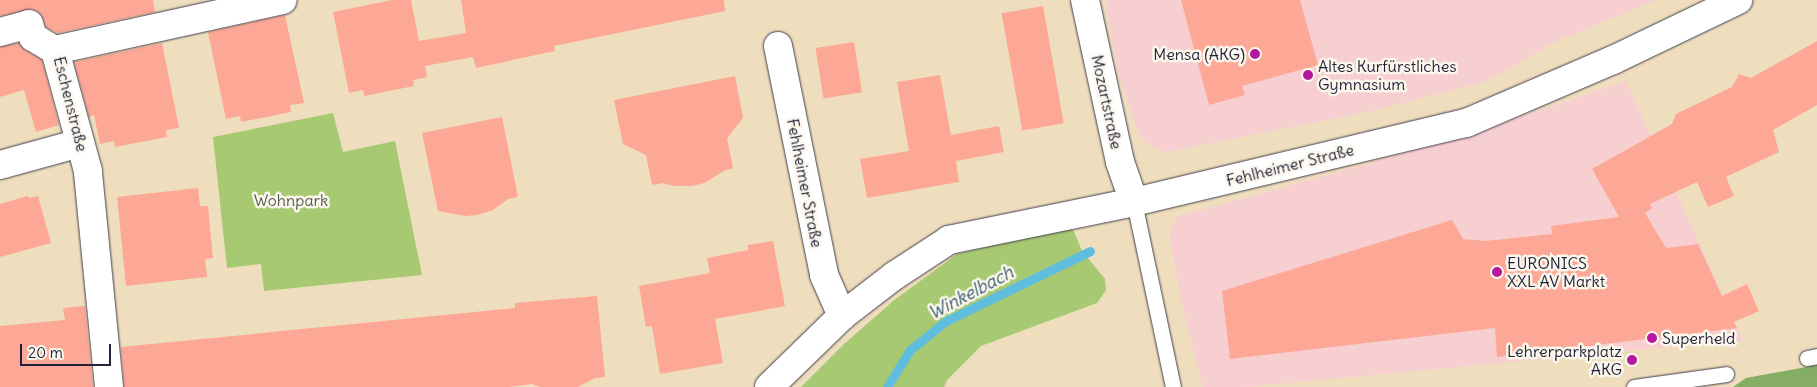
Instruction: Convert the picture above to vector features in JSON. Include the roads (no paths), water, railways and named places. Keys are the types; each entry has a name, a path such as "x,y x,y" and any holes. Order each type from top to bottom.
{"street":[{"name":"Eschenstraße","path":"110,387 88,171 55,50 283,0"},
{"name":"Mozartstraße","path":"1085,0 1120,162 1134,202"},
{"name":"Fehlheimer Straße","path":"769,387 842,316 894,276 949,240 1134,202 1466,122 1613,60 1738,0"},
{"path":"0,32 29,24 33,38 55,50"},
{"name":"Fehlheimer Straße","path":"778,46 824,275 842,316"},
{"path":"0,165 80,143"}],"lane":[{"path":"1134,202 1173,387"},
{"path":"1634,387 1726,374"}],"waterway":[{"name":"Winkelbach","path":"887,387 910,350 946,321 1090,251"}],"place":[{"name":"Mensa (AKG)","path":"1255,54"},
{"name":"Altes Kurfürstliches Gymnasium","path":"1308,75"},
{"name":"EURONICS XXL AV Markt","path":"1497,272"},
{"name":"Superheld","path":"1652,338"},
{"name":"Lehrerparkplatz AKG","path":"1632,360"}],"park label":[{"name":"Wohnpark","path":"291,200"}]}
